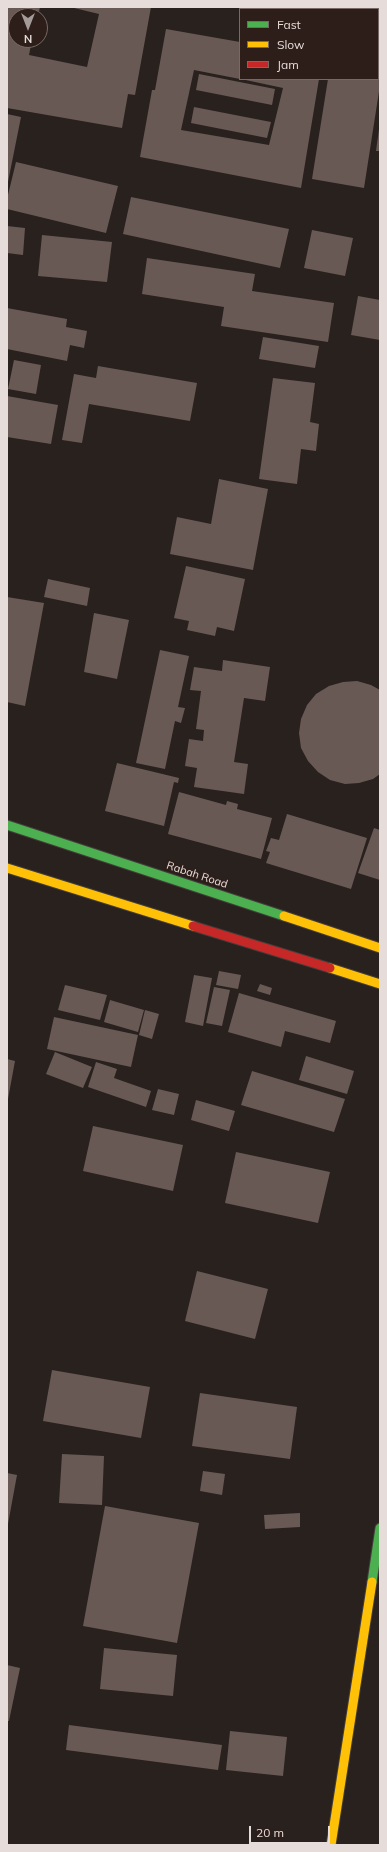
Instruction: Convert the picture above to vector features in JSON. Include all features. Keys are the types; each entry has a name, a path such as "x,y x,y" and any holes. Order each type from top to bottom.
{"main road":[{"name":"Rabah Road","path":"7,825 380,948"},
{"path":"7,868 380,984"},
{"path":"331,1845 380,1528"}],"building":[{"path":"7,7 40,7 8,8 8,48 30,48 29,55 87,67 99,14 70,7 151,7 135,95 128,94 122,128 7,108"},
{"path":"248,7 334,7 334,8"},
{"path":"166,29 239,42 239,79 194,70 181,130 269,145 283,88 246,80 319,80 301,188 140,157 152,90 155,90"},
{"path":"380,44 380,85 364,188 312,179 328,80 379,80"},
{"path":"199,74 275,89 272,105 196,90"},
{"path":"194,107 271,122 267,138 191,123"},
{"path":"7,114 21,117 8,182 7,182"},
{"path":"379,129 380,151 376,151"},
{"path":"16,162 118,186 106,233 7,209 7,199"},
{"path":"131,197 289,229 280,268 123,234"},
{"path":"7,226 25,228 23,255 7,253"},
{"path":"312,230 353,238 345,276 304,268"},
{"path":"42,235 112,242 107,282 38,276"},
{"path":"147,258 255,274 252,291 334,303 328,342 221,326 224,307 142,294"},
{"path":"358,296 380,300 380,340 351,335"},
{"path":"7,308 67,319 66,327 87,331 84,348 70,345 67,361 7,349"},
{"path":"263,337 319,346 315,368 259,359"},
{"path":"14,360 41,365 36,394 8,389"},
{"path":"98,366 197,383 190,421 89,404 82,443 62,440 74,374 96,378"},
{"path":"273,378 315,383 310,422 319,424 316,451 301,449 297,484 259,479"},
{"path":"7,396 58,405 51,444 7,437"},
{"path":"219,479 268,489 253,570 170,554 177,517 211,524"},
{"path":"186,566 245,579 234,631 217,627 215,636 187,630 189,621 174,618"},
{"path":"48,579 90,588 87,606 44,597"},
{"path":"7,597 44,603 25,706 7,702"},
{"path":"94,613 129,620 117,679 84,672"},
{"path":"160,650 189,656 178,707 185,708 181,723 175,721 165,769 136,763"},
{"path":"223,660 270,667 265,701 244,698 234,762 248,764 244,794 194,787 197,768 185,766 189,739 203,741 204,730 196,729 201,691 190,690 194,667 222,671"},
{"path":"357,681 371,685 380,690 380,774 373,779 359,783 345,784 330,780 318,772 308,761 301,748 299,733 301,719 307,705 316,694 329,686 343,682"},
{"path":"117,763 179,778 178,783 174,782 164,826 105,811"},
{"path":"179,792 226,805 227,801 238,804 237,809 272,818 261,859 168,834"},
{"path":"287,814 367,838 351,889 266,863 270,852 266,851 271,838 279,840"},
{"path":"374,828 380,830 380,880 358,873"},
{"path":"219,971 241,975 238,989 216,985"},
{"path":"194,975 212,978 203,1026 185,1022"},
{"path":"260,984 272,988 270,995 257,991"},
{"path":"65,985 107,995 100,1020 58,1010"},
{"path":"214,987 230,990 222,1026 206,1023"},
{"path":"239,993 336,1021 330,1043 285,1031 281,1047 228,1032"},
{"path":"110,1000 144,1010 138,1032 104,1022"},
{"path":"145,1010 159,1014 152,1039 139,1035"},
{"path":"54,1017 138,1035 131,1067 47,1049"},
{"path":"55,1052 92,1067 83,1088 46,1074"},
{"path":"306,1056 354,1071 347,1094 299,1080"},
{"path":"7,1059 15,1061 8,1099 7,1099"},
{"path":"96,1062 117,1069 114,1078 151,1091 146,1107 88,1087"},
{"path":"252,1071 345,1099 334,1132 241,1105"},
{"path":"158,1089 179,1094 174,1115 152,1110"},
{"path":"196,1100 235,1111 229,1131 191,1120"},
{"path":"93,1126 183,1145 173,1191 83,1171"},
{"path":"236,1152 330,1172 318,1223 225,1203"},
{"path":"197,1271 268,1289 255,1339 185,1321"},
{"path":"52,1370 150,1387 141,1438 43,1421"},
{"path":"200,1393 297,1407 290,1459 192,1446"},
{"path":"62,1454 104,1456 102,1505 59,1503"},
{"path":"203,1471 225,1474 222,1495 200,1491"},
{"path":"7,1473 17,1475 8,1524 7,1524"},
{"path":"105,1506 199,1523 177,1643 83,1626"},
{"path":"300,1513 300,1527 265,1529 264,1515"},
{"path":"104,1648 177,1655 173,1696 100,1689"},
{"path":"7,1665 20,1668 9,1721 7,1721"},
{"path":"69,1725 222,1745 218,1770 66,1750"},
{"path":"230,1731 287,1737 283,1776 226,1770"}],"traffic: fast":[{"path":"7,825 284,916"},
{"path":"372,1582 380,1528"}],"traffic: slow":[{"path":"7,868 193,926"},
{"path":"284,916 380,948"},
{"path":"330,968 380,984"},
{"path":"331,1845 372,1582"}],"traffic: jam":[{"path":"193,926 330,968"}]}
